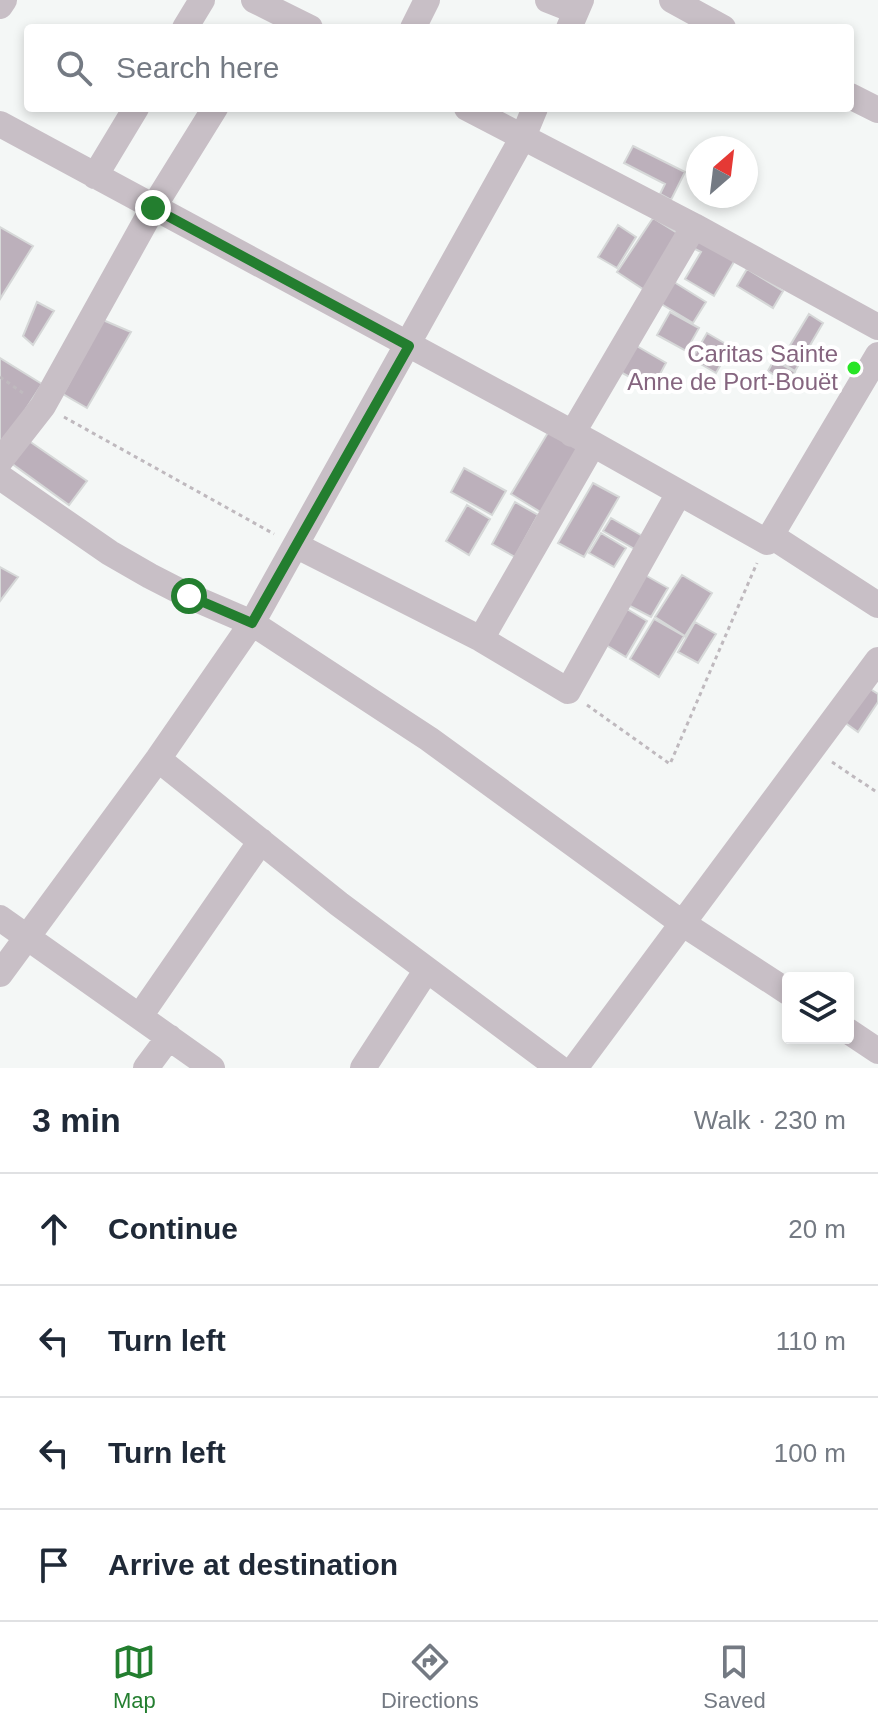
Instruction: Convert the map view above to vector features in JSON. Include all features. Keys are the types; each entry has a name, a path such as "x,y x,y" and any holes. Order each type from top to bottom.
{"street":[{"path":"0,6 4,0"},
{"path":"187,24 202,0"},
{"path":"415,24 427,0"},
{"path":"548,0 575,13"},
{"path":"672,0 716,24"},
{"path":"268,10 301,24"},
{"path":"854,98 878,110"},
{"path":"95,176 134,112"},
{"path":"0,461 43,406 153,208 213,112"},
{"path":"475,112 694,226 878,327"},
{"path":"0,974 158,759 252,623 409,346 523,137 533,112"},
{"path":"0,124 679,493 768,538 878,605"},
{"path":"481,639 694,226"},
{"path":"768,538 878,355"},
{"path":"0,477 110,553 189,596 252,623 429,739 682,923 782,988"},
{"path":"297,546 481,639 568,691 679,493"},
{"path":"575,1068 878,660"},
{"path":"158,759 426,971 559,1068"},
{"path":"140,1016 261,841"},
{"path":"0,918 212,1068"},
{"path":"363,1068 426,971"},
{"path":"854,1035 878,1051"},
{"path":"146,1068 169,1037"}],"path":[{"path":"0,377 43,406 297,546"},
{"path":"568,691 670,764 768,538"},
{"path":"812,749 878,793"}],"building":[{"path":"633,146 685,172 671,200 660,194 665,184 624,163"},
{"path":"653,218 682,236 646,291 617,272"},
{"path":"618,225 636,237 617,268 598,257"},
{"path":"0,227 33,246 0,299"},
{"path":"699,239 735,260 714,296 685,279 701,252 693,248"},
{"path":"747,269 783,291 773,308 737,286"},
{"path":"666,277 706,302 693,323 653,299"},
{"path":"37,302 54,311 33,345 23,336"},
{"path":"670,312 699,328 686,351 657,335"},
{"path":"809,314 823,323 795,371 780,362"},
{"path":"103,320 131,332 87,408 63,394"},
{"path":"707,333 731,347 716,373 692,359"},
{"path":"628,341 666,363 652,389 613,368"},
{"path":"0,358 42,384 0,449"},
{"path":"774,360 795,372 789,384 768,371"},
{"path":"552,426 582,444 542,513 511,494"},
{"path":"29,441 87,481 69,505 11,463"},
{"path":"464,468 506,491 492,515 451,492"},
{"path":"593,483 619,497 584,557 558,543"},
{"path":"515,502 538,515 515,557 492,544"},
{"path":"467,505 490,519 469,555 446,541"},
{"path":"611,518 646,538 638,551 603,531"},
{"path":"601,533 626,548 614,567 589,553"},
{"path":"0,567 18,577 0,601"},
{"path":"645,575 668,588 651,617 628,605"},
{"path":"682,575 712,593 685,636 655,617"},
{"path":"627,609 647,621 626,657 606,645"},
{"path":"654,619 684,636 659,677 630,659"},
{"path":"695,622 716,634 698,663 678,652"},
{"path":"867,687 878,694 878,702 858,732 844,722"}],"place":[{"name":"Caritas Sainte Anne de Port-Bouët","path":"854,368"}],"route":[{"path":"153,208 409,346 252,623 189,596"}]}
